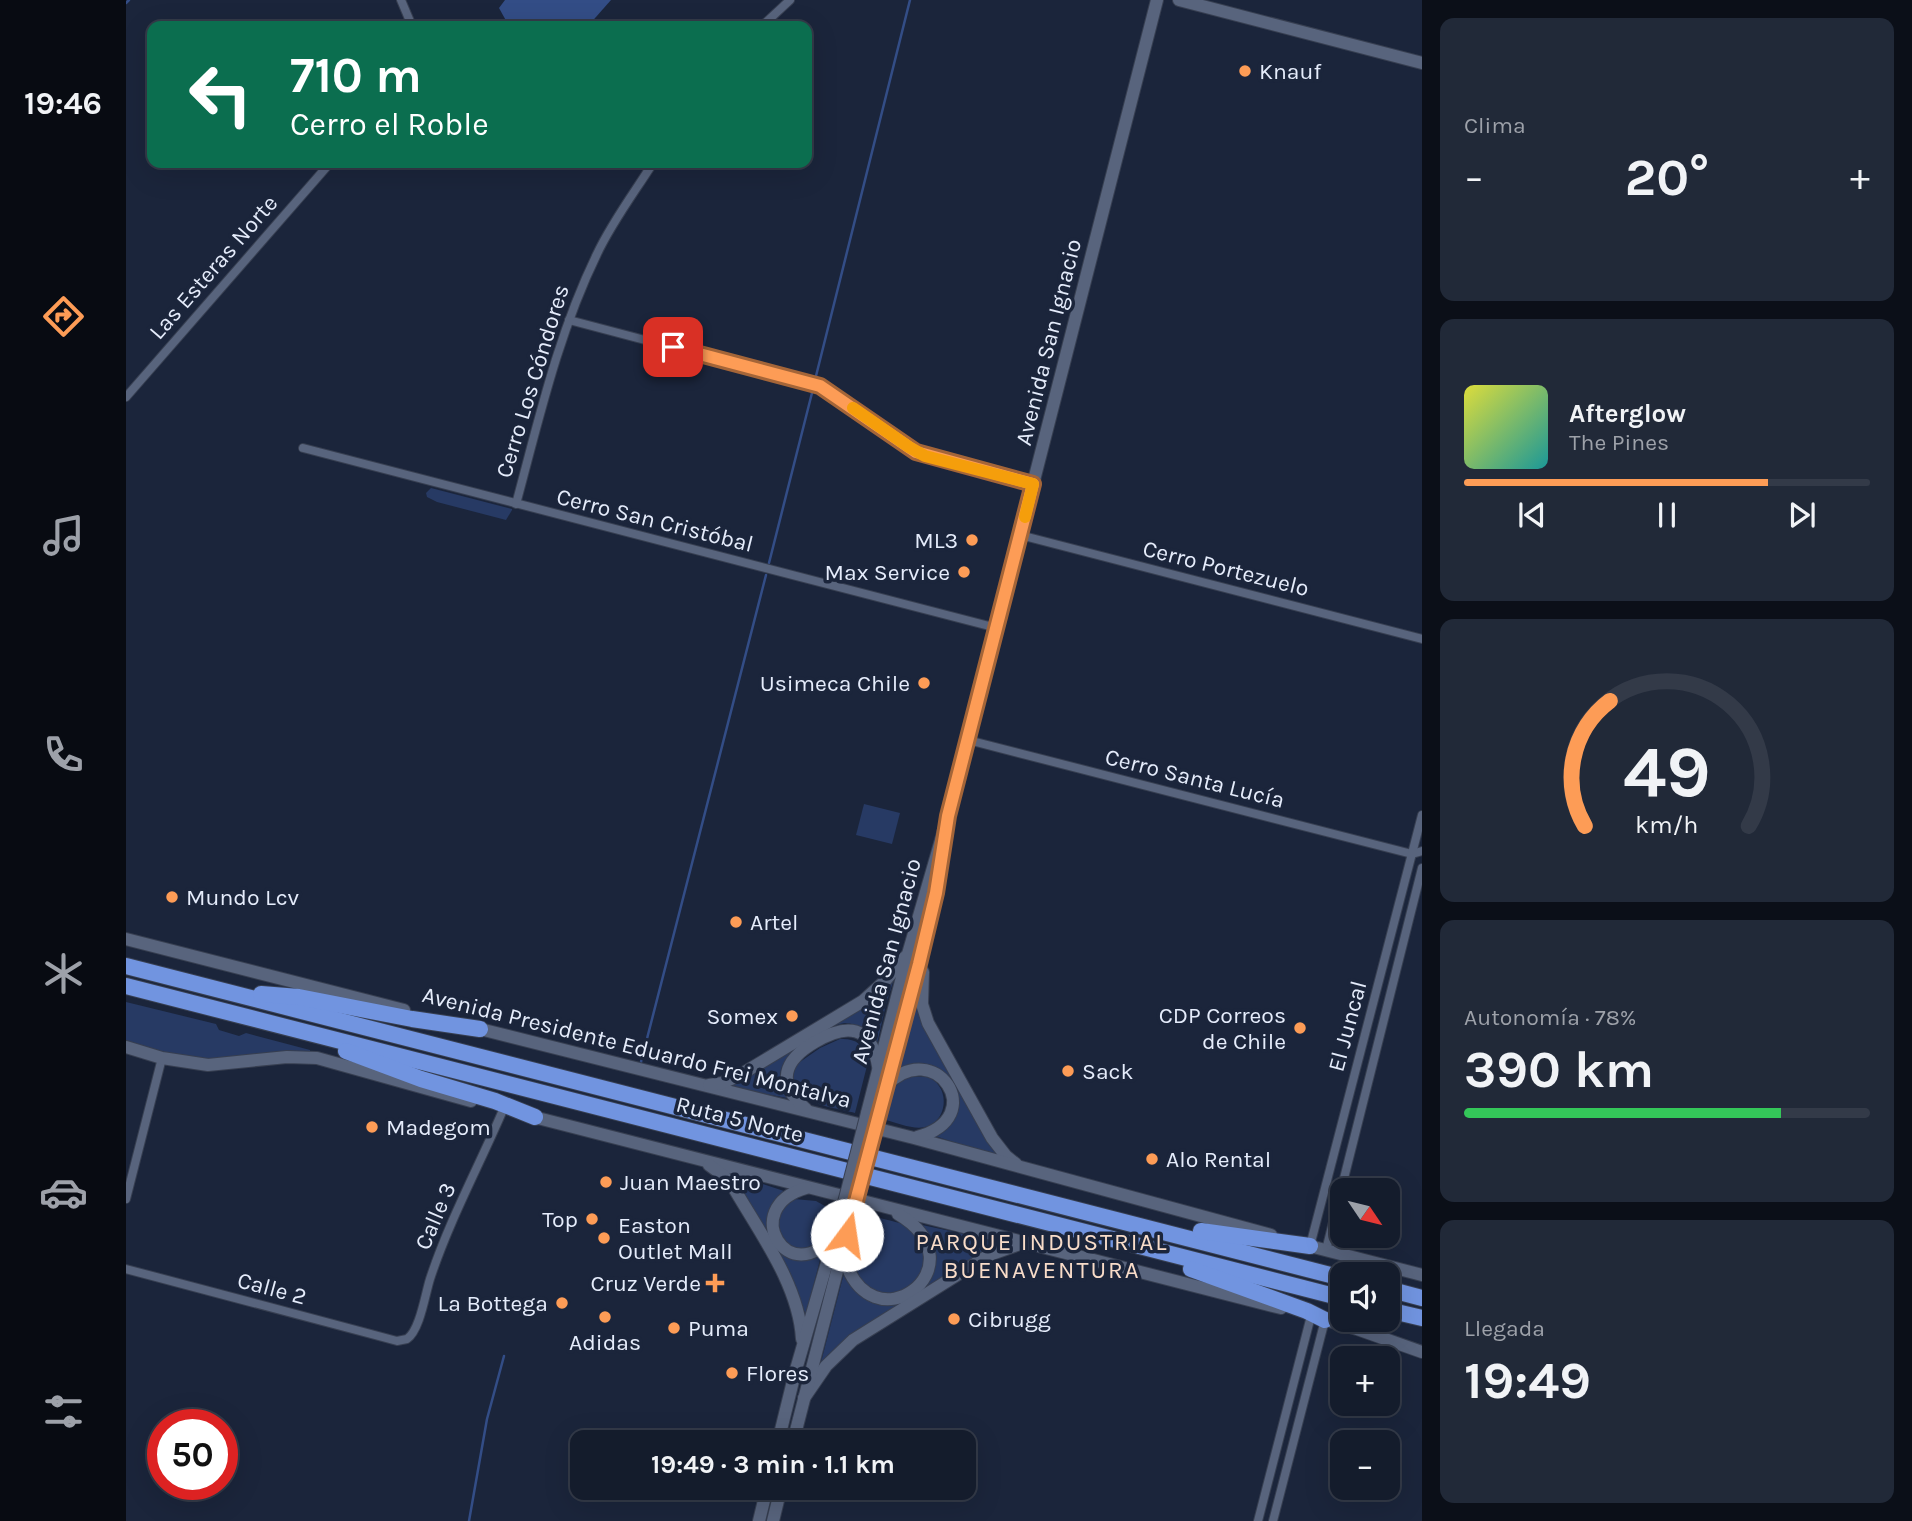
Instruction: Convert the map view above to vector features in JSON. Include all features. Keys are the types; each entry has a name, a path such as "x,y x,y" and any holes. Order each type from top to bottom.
{"highway":[{"name":"Ruta 5 Norte","path":"126,966 1330,1275"},
{"name":"Ruta 5 Norte","path":"126,986 1330,1295"},
{"path":"231,993 299,997 480,1029"},
{"path":"285,1027 386,1067 495,1101 535,1117"},
{"path":"1095,1214 1258,1241 1318,1248"},
{"path":"1107,1237 1307,1311 1318,1318"},
{"path":"1400,1292 1422,1298"},
{"path":"1400,1313 1422,1318"}],"main road":[{"name":"Avenida San Ignacio","path":"796,1430 843,1253 846,1216 872,1114 878,1071 968,740 1157,0"},
{"path":"1179,0 1422,63"},
{"name":"Avenida San Ignacio","path":"872,1114 886,1086 923,944 943,856 948,816"},
{"name":"Avenida Presidente Eduardo Frei Montalva","path":"126,939 914,1138 1422,1275"},
{"path":"923,944 922,996 928,1023 992,1138 1006,1156 1019,1166"},
{"path":"701,1086 735,1079 863,1001 908,954"},
{"path":"809,1111 792,1095 786,1075 789,1064 797,1054 819,1039 844,1029 862,1035 873,1047 878,1071"},
{"path":"126,1047 162,1058 217,1065 309,1057 503,1110 1318,1318 1422,1352"},
{"path":"886,1086 899,1075 921,1069 942,1077 951,1089 953,1107 947,1121 934,1132 914,1138"},
{"path":"704,1161 732,1185 790,1289 799,1311 802,1350"},
{"path":"806,1188 788,1196 776,1209 772,1225 778,1243 794,1254 808,1255 822,1249 837,1229"},
{"path":"843,1253 852,1278 868,1294 895,1299 916,1288 928,1269 929,1246 915,1226 889,1209"},
{"name":"Avenida San Ignacio","path":"781,1430 837,1229 846,1216"},
{"path":"804,1398 826,1366 853,1340 989,1255 1024,1243"},
{"path":"796,1373 804,1372 809,1377"},
{"path":"759,1521 764,1500"},
{"path":"773,1521 778,1500"}],"street":[{"path":"401,0 410,21"},
{"path":"767,21 790,0"},
{"name":"Las Esteras Norte","path":"126,397 326,168"},
{"name":"Cerro Los Cóndores","path":"516,504 551,373 569,320 602,244 650,168"},
{"path":"569,320 820,386 916,452 1033,484"},
{"name":"Cerro San Cristóbal","path":"303,448 997,628"},
{"name":"Cerro Portezuelo","path":"1020,535 1422,639"},
{"name":"Cerro Santa Lucía","path":"968,740 1412,853 1422,852"},
{"name":"El Juncal","path":"1318,1248 1422,815"},
{"path":"1412,853 1422,865"},
{"name":"El Juncal","path":"1318,1248 1422,865"},
{"path":"126,1199 162,1058"},
{"name":"Calle 3","path":"407,1339 416,1329 440,1252 503,1110"},
{"name":"Calle 2","path":"126,1269 371,1334 397,1340 407,1339"},
{"path":"1258,1521 1294,1381 1318,1318"},
{"path":"1273,1521 1308,1384 1318,1318"},
{"path":"1294,1381 1308,1384"}],"shaded area":[{"path":"505,0 611,0 592,21 506,21 499,8"},
{"path":"431,488 512,510 506,520 437,502 427,497 426,493"},
{"path":"864,804 900,813 892,844 856,835"},
{"path":"894,979 877,1044 859,1027 850,1023 841,1024 806,1042 785,1062 780,1078 787,1098 724,1086"},
{"path":"126,1002 216,1024 219,1030 239,1036 246,1033 310,1050 310,1054 208,1060 153,1050 126,1042"},
{"path":"918,1006 999,1157 935,1136 946,1129 954,1118 944,1073 896,1072 913,1008"},
{"path":"840,1039 858,1043 869,1058 855,1113 821,1105 801,1095 795,1087 793,1077 797,1064 820,1048"},
{"path":"908,1076 930,1078 941,1090 944,1105 942,1112 938,1119 925,1127 916,1128 886,1120 893,1088"},
{"path":"727,1172 787,1192 772,1206 766,1226 771,1239 798,1259 821,1256 806,1314"},
{"path":"794,1199 816,1201 832,1210 823,1239 818,1246 797,1251 782,1239 777,1217 782,1208"},
{"path":"862,1217 879,1224 880,1218 900,1223 916,1233 928,1257 914,1286 890,1296 866,1289 850,1259"},
{"path":"922,1225 1007,1243 820,1366 844,1273 859,1295 871,1300 913,1297 925,1286 933,1266 934,1252"}],"waterway":[{"path":"126,3 129,0"},
{"path":"816,376 910,0"},
{"path":"769,563 813,389"},
{"path":"641,1062 766,575"},
{"path":"469,1521 487,1419 504,1356"}],"slow traffic":[{"path":"853,408 925,456 1033,484 1025,517"}],"place":[{"name":"Knauf","path":"1245,71"},
{"name":"ML3","path":"972,540"},
{"name":"Max Service","path":"964,572"},
{"name":"Usimeca Chile","path":"924,683"},
{"name":"Mundo Lcv","path":"172,897"},
{"name":"Artel","path":"736,922"},
{"name":"Somex","path":"792,1016"},
{"name":"CDP Correos de Chile","path":"1300,1028"},
{"name":"Sack","path":"1068,1071"},
{"name":"Madegom","path":"372,1127"},
{"name":"Alo Rental","path":"1152,1159"},
{"name":"Juan Maestro","path":"606,1182"},
{"name":"Top","path":"592,1219"},
{"name":"Easton Outlet Mall","path":"604,1238"},
{"name":"Cruz Verde","path":"715,1283"},
{"name":"La Bottega","path":"562,1303"},
{"name":"Adidas","path":"605,1317"},
{"name":"Cibrugg","path":"954,1319"},
{"name":"Puma","path":"674,1328"},
{"name":"Flores","path":"732,1373"}],"district":[{"name":"PARQUE INDUSTRIAL BUENAVENTURA","path":"1042,1256"}],"route":[{"path":"673,347 820,386 916,452 1033,484 948,816 936,893 919,964 847,1235"}]}
